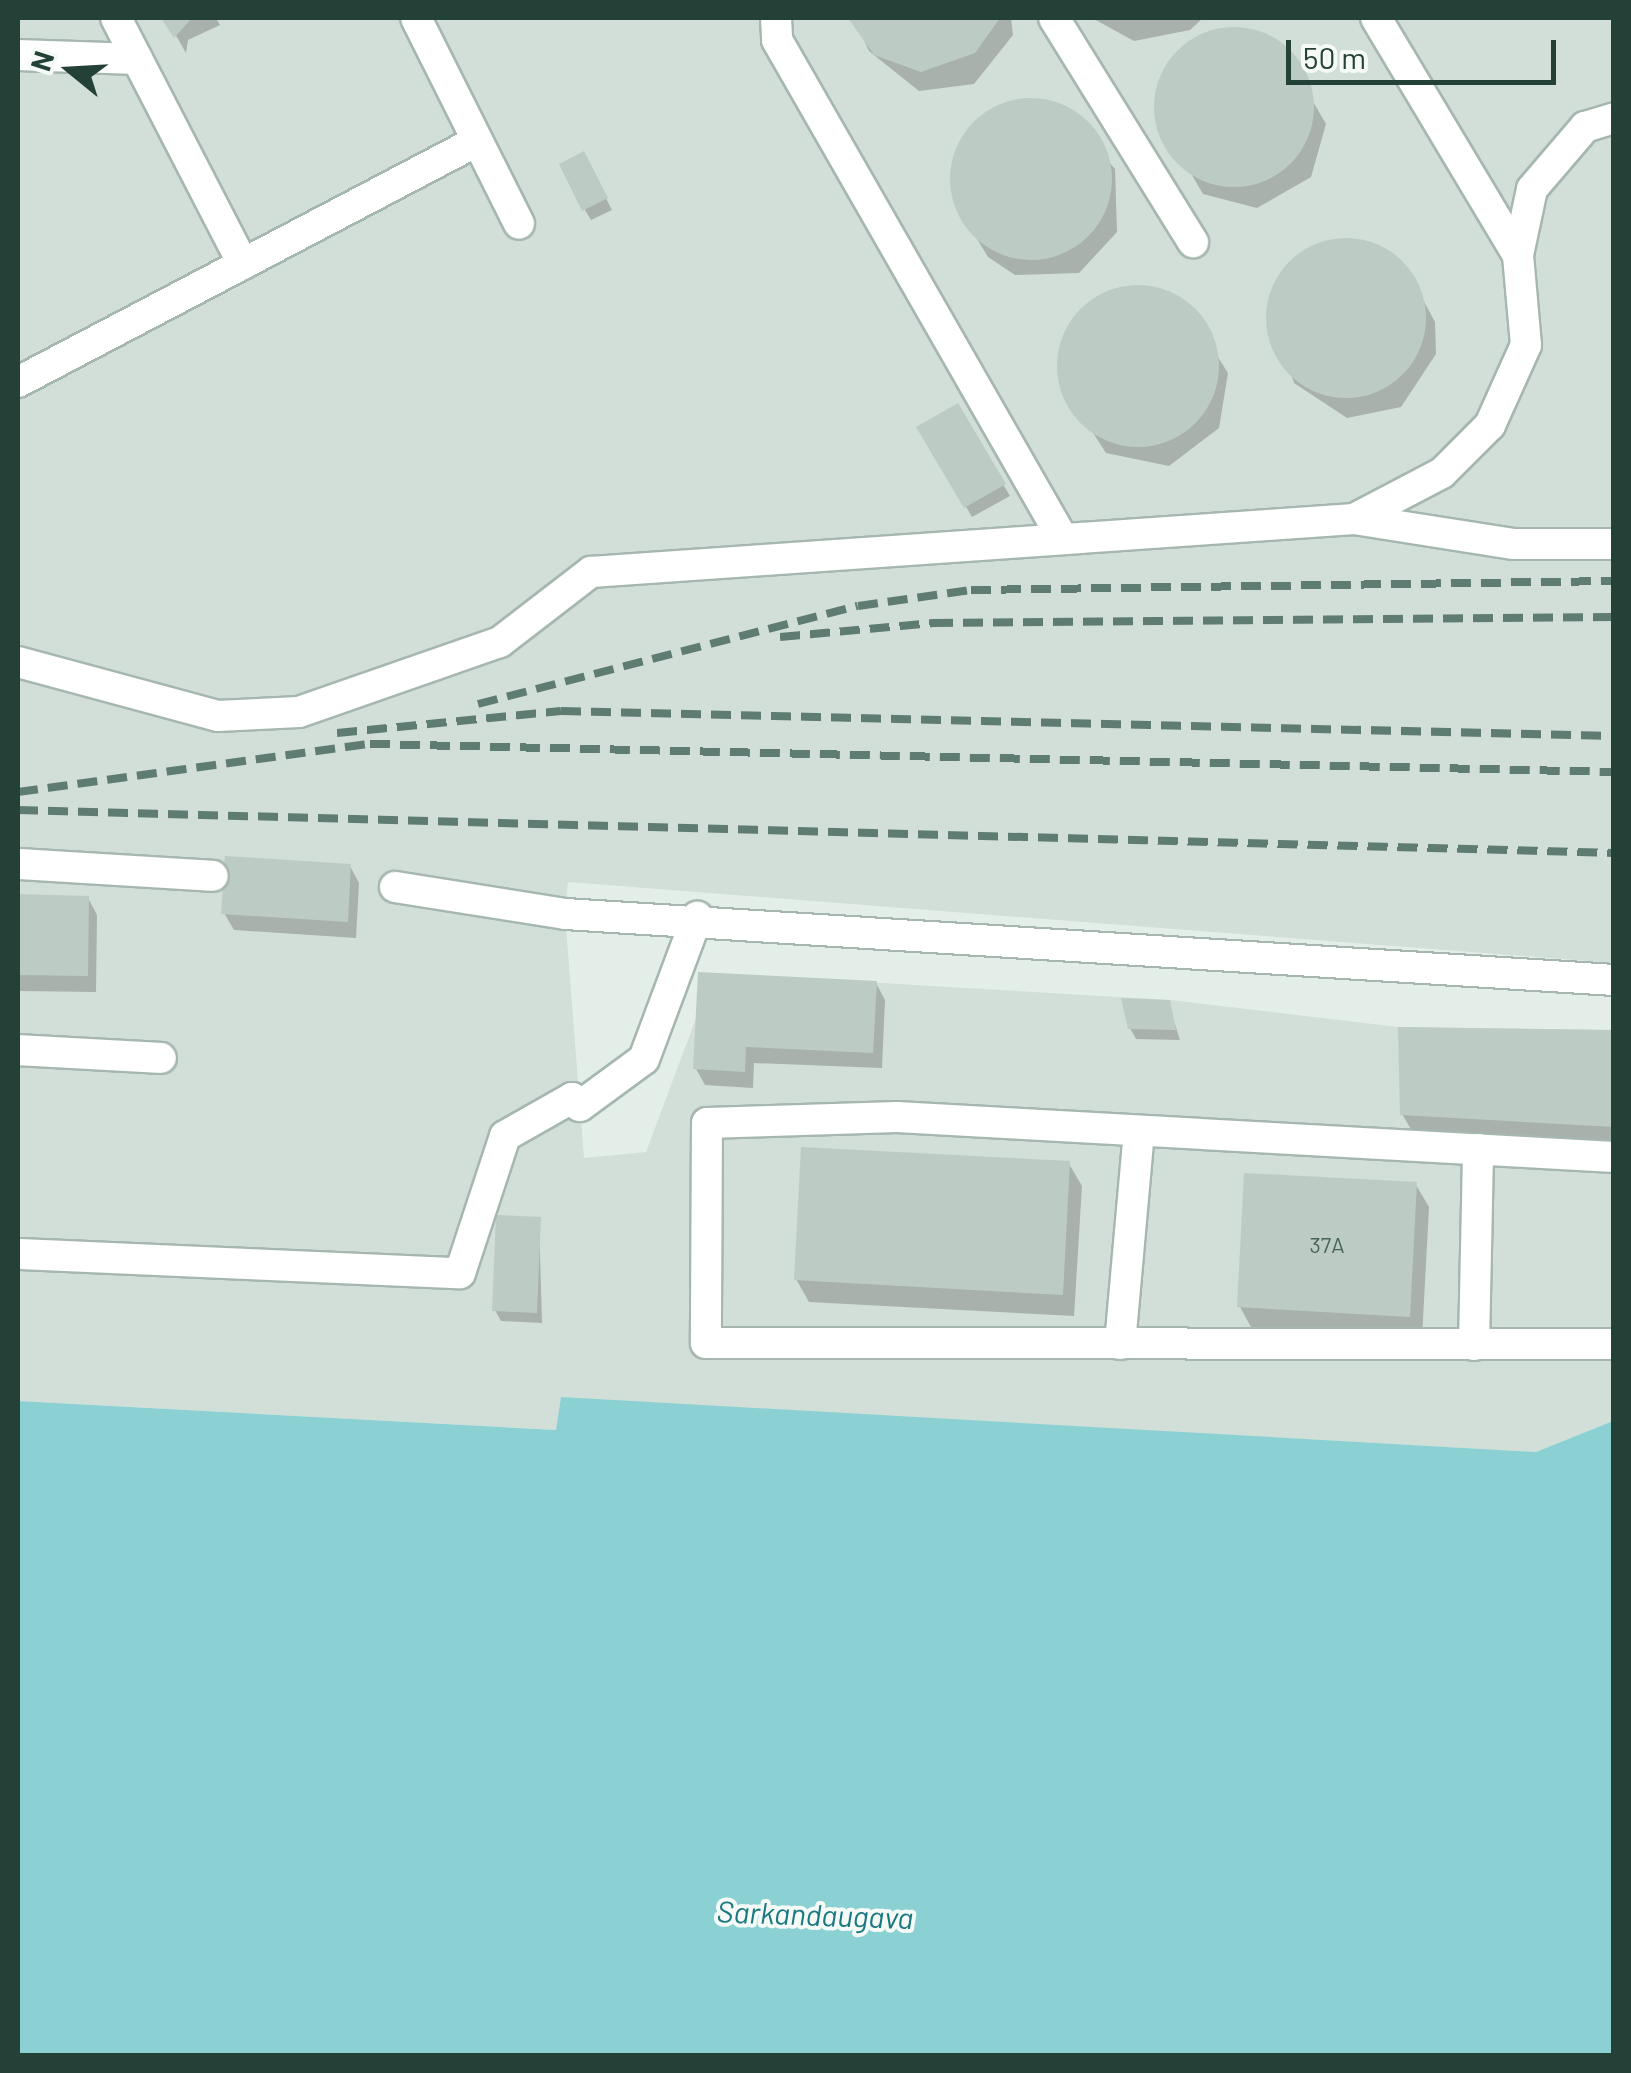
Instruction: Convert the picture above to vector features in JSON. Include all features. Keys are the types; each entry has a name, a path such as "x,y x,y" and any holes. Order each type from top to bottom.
{"lane":[{"path":"116,18 243,264"},
{"path":"416,18 519,224"},
{"path":"776,18 777,40 1060,534"},
{"path":"1054,18 1193,242"},
{"path":"1376,18 1518,255"},
{"path":"18,55 137,59"},
{"path":"1354,519 1442,473 1490,425 1526,345 1518,255 1532,189 1584,128 1614,118"},
{"path":"18,382 476,141"},
{"path":"18,662 218,716 299,712 500,642 591,572 1060,534 1354,519 1514,544 1614,544"},
{"path":"18,864 213,876"},
{"path":"395,887 565,914 697,917 1614,980"},
{"path":"18,1254 460,1274 505,1136 572,1098 580,1106 644,1059 697,917"},
{"path":"18,1050 162,1058"},
{"path":"1614,1156 897,1118 707,1123 706,1344 1614,1344"},
{"path":"1120,1344 1139,1130"},
{"path":"1474,1344 1478,1149"}],"shaded area":[{"path":"18,18 1613,18 1613,963 568,882 565,914 584,1158 646,1152 713,973 1170,1000 1398,1027 1613,1030 1613,1421 1536,1452 561,1398 557,1430 18,1401"}],"water":[{"name":"Sarkandaugava","path":"561,1397 1536,1452 1613,1421 1613,2055 18,2055 18,1401 556,1430"}],"building":[{"path":"161,18 192,18 174,38"},
{"path":"848,18 1000,18 975,53 921,72 874,55"},
{"path":"1234,27 1265,33 1291,50 1308,76 1314,107 1308,138 1291,164 1265,181 1234,187 1203,181 1177,164 1160,138 1154,107 1160,76 1177,50 1203,33"},
{"path":"1031,98 1062,104 1088,122 1106,148 1112,179 1106,210 1088,236 1062,254 1031,260 1000,254 974,236 956,210 950,179 956,148 974,122 1000,104"},
{"path":"584,151 608,198 582,211 559,164"},
{"path":"1346,238 1377,244 1403,261 1420,287 1426,318 1420,349 1403,375 1377,392 1346,398 1315,392 1289,375 1272,349 1266,318 1272,287 1289,261 1315,244"},
{"path":"1138,285 1169,292 1195,309 1212,335 1219,366 1212,397 1195,423 1169,440 1138,447 1107,440 1081,423 1064,397 1057,366 1064,335 1081,309 1107,292"},
{"path":"958,403 1006,484 964,508 916,427"},
{"path":"225,856 351,864 348,922 221,914"},
{"path":"18,894 89,896 88,976 18,975"},
{"path":"698,972 877,981 873,1053 746,1047 745,1072 693,1069"},
{"path":"1121,998 1170,1000 1176,1030 1128,1029"},
{"path":"1398,1027 1614,1030 1614,1127 1400,1115"},
{"path":"801,1147 1070,1161 1063,1295 794,1280"},
{"path":"1244,1173 1417,1182 1410,1317 1237,1307"},
{"path":"496,1215 541,1217 537,1313 492,1311"}],"railway":[{"path":"478,704 858,606 971,590 1614,581"},
{"path":"780,637 933,623 1614,617"},
{"path":"337,733 561,711 1614,736"},
{"path":"18,792 370,744 1614,772"},
{"path":"18,810 1614,853"}]}
